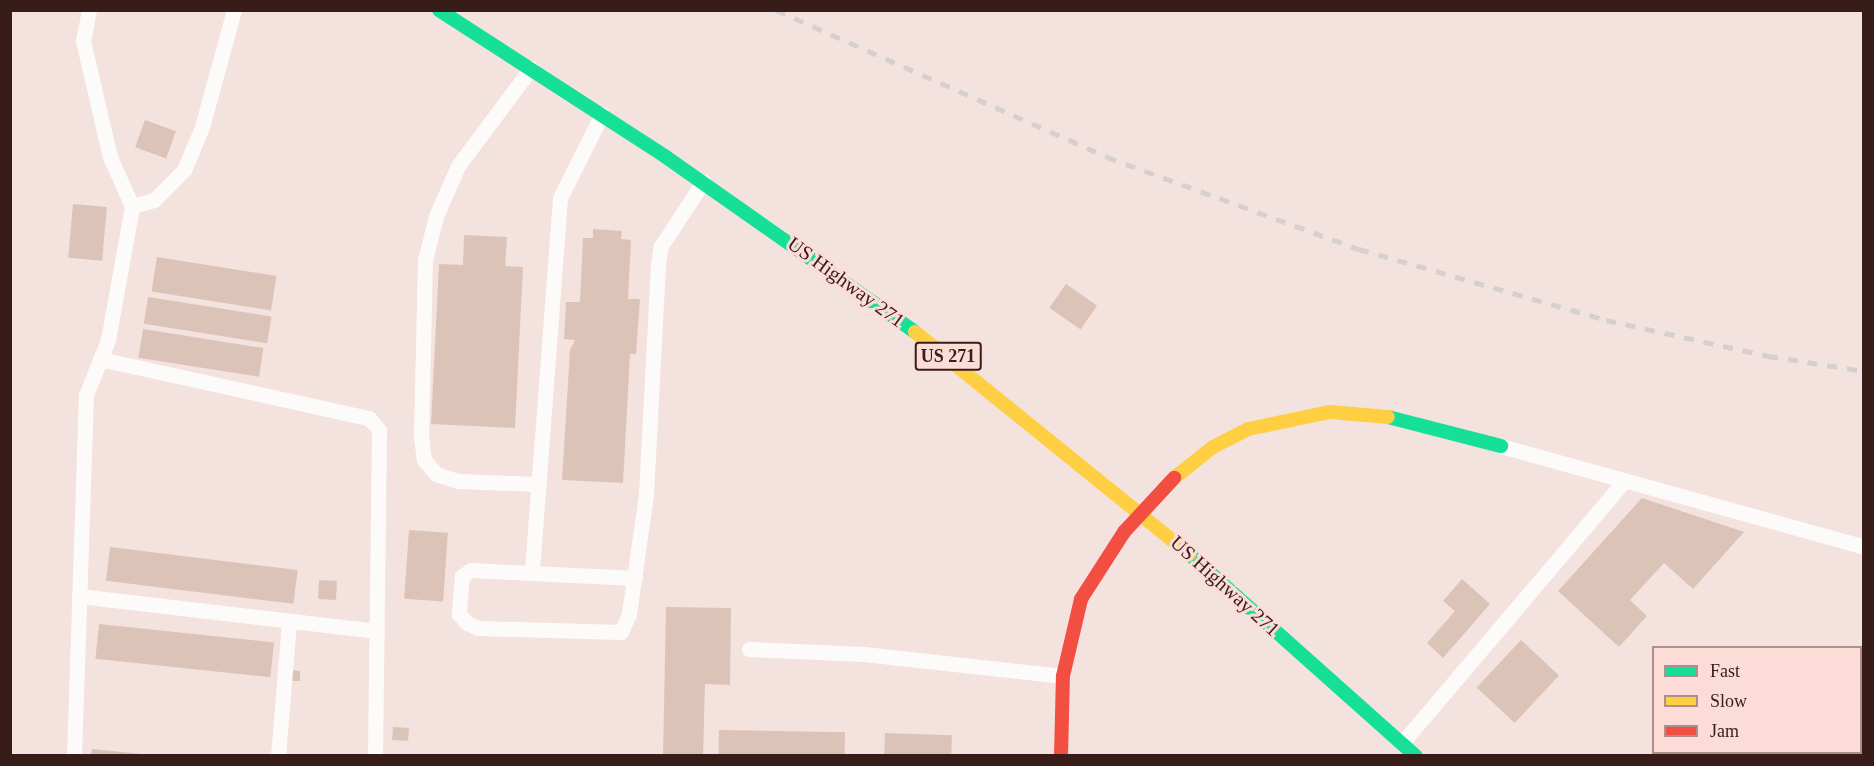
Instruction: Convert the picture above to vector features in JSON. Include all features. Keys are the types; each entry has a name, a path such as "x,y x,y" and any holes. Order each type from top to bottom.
{"main road":[{"name":"US Highway 271","path":"439,10 602,114 703,182 924,338 1143,513 1416,756"},
{"path":"1060,756 1064,676 1081,599 1105,556 1170,481 1213,447 1248,429 1298,418 1371,412 1501,446"}],"lane":[{"path":"75,756 86,395 100,359 128,245 132,206 110,157 83,40 89,10"},
{"path":"132,206 154,200 184,171 202,127 234,10"},
{"path":"531,68 458,166 436,216 425,260 421,436 424,460 436,474 458,481 538,484"},
{"path":"532,573 560,198 602,114"},
{"path":"635,578 471,570 462,576 459,614 478,628 613,635 621,632 629,614 635,578 646,494 658,264 661,246 703,182"},
{"path":"100,359 369,418 379,430 381,458 375,756"},
{"path":"1501,446 1863,547"},
{"path":"1402,742 1624,481"},
{"path":"80,596 378,631"},
{"path":"278,756 289,621"},
{"path":"749,649 864,654 1064,676"}],"building":[{"path":"145,120 176,131 166,159 135,147"},
{"path":"73,204 107,207 102,261 68,258"},
{"path":"593,229 622,231 621,239 631,240 628,299 640,299 636,354 630,354 623,483 562,480 570,350 575,340 564,339 566,302 580,302 583,238 593,238"},
{"path":"464,235 507,237 505,266 523,267 515,428 431,424 439,264 463,265"},
{"path":"157,257 277,276 271,310 152,292"},
{"path":"1066,284 1097,306 1080,330 1049,308"},
{"path":"148,297 271,317 267,343 144,324"},
{"path":"143,329 263,348 259,377 138,358"},
{"path":"1642,498 1744,532 1693,589 1664,563 1630,600 1647,616 1619,647 1558,591"},
{"path":"409,530 448,533 443,602 404,599"},
{"path":"110,547 298,570 293,604 106,581"},
{"path":"1462,579 1490,604 1443,658 1427,643 1455,611 1443,601"},
{"path":"319,580 337,581 336,600 318,599"},
{"path":"666,607 731,608 730,685 705,684 703,756 663,756"},
{"path":"99,624 274,642 270,677 95,659"},
{"path":"1521,640 1559,675 1515,723 1477,688"},
{"path":"290,670 300,671 300,681 289,681"},
{"path":"393,727 409,728 408,741 392,740"},
{"path":"719,730 845,732 845,756 719,756"},
{"path":"885,733 952,735 951,756 884,756"},
{"path":"92,749 142,754 142,756 91,756"}],"railway":[{"path":"776,10 1107,157 1359,249 1606,320 1768,356 1864,371"}],"traffic: fast":[{"path":"439,10 666,157 915,332"},
{"path":"1388,417 1501,446"},
{"path":"1189,554 1416,756"}],"traffic: slow":[{"path":"915,332 1189,554"},
{"path":"1174,478 1213,447 1248,429 1330,412 1388,417"}],"traffic: jam":[{"path":"1061,756 1063,676 1081,599 1124,532 1174,478"}]}
